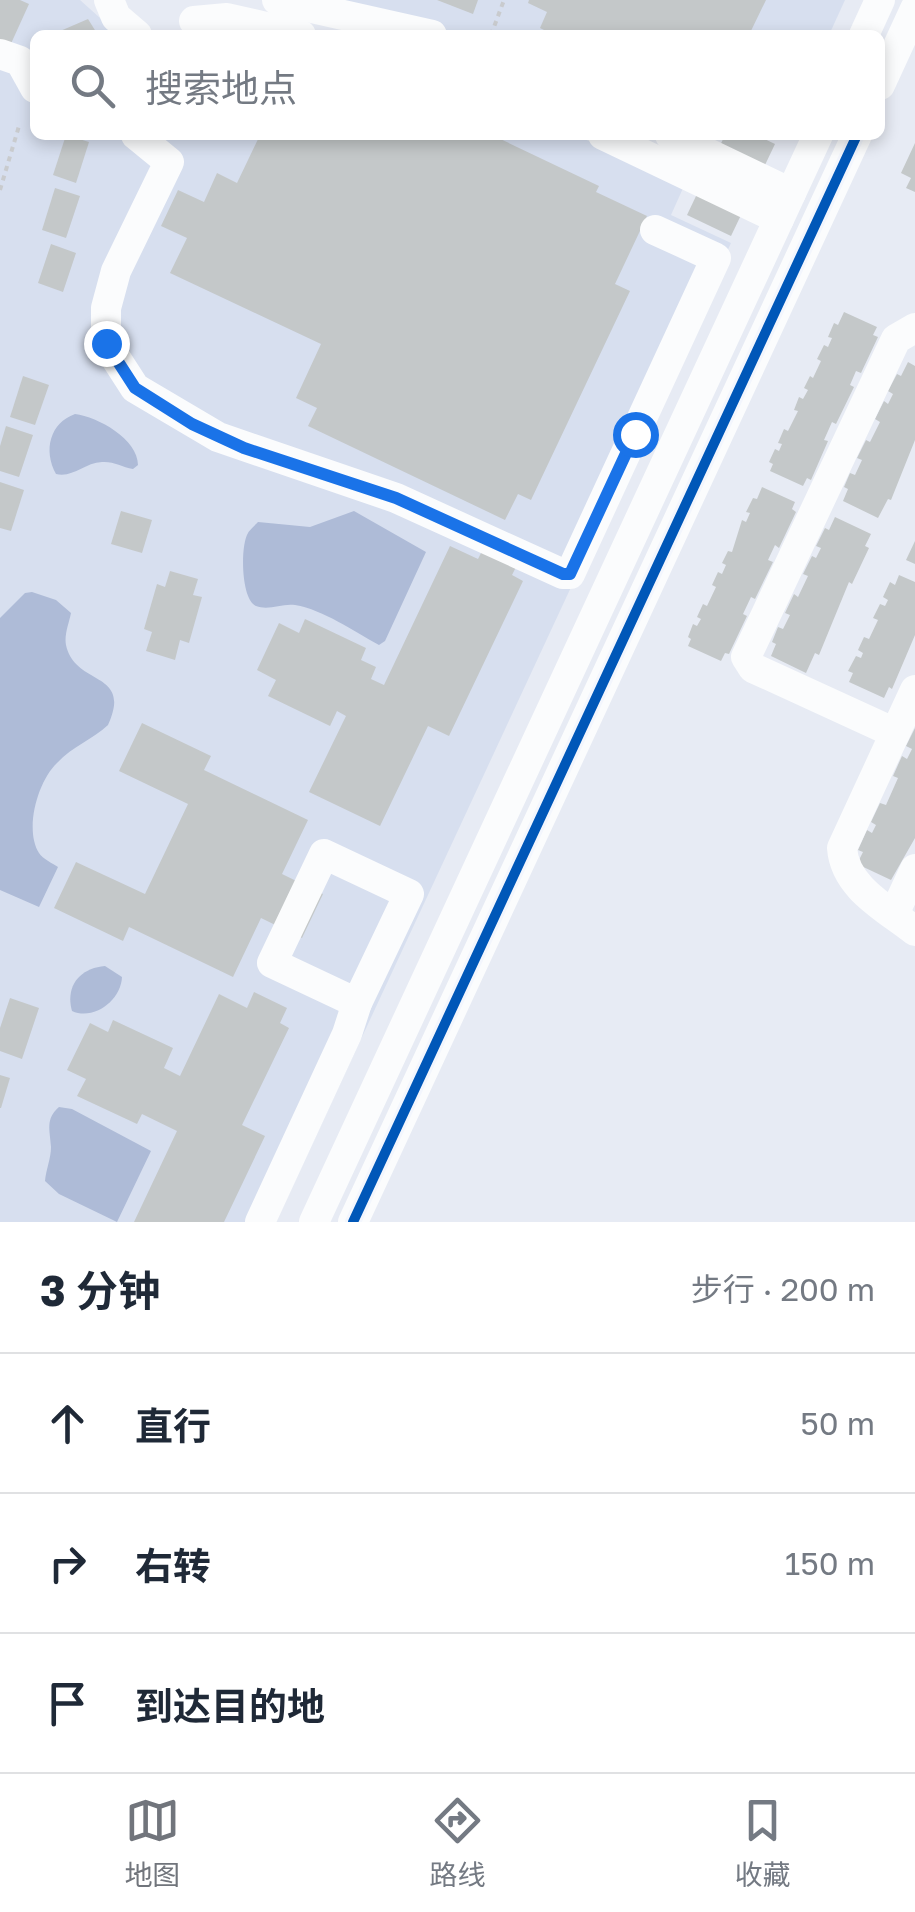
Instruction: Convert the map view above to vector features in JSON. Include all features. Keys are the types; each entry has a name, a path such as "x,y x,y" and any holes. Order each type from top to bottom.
{"street":[{"path":"278,0 410,30"},
{"path":"866,30 880,0"},
{"path":"108,2 129,30"},
{"path":"885,74 915,9"},
{"path":"191,19 227,18 279,30"},
{"path":"0,54 20,62 30,79"},
{"path":"141,140 169,162 116,270 105,326 106,343 135,388 218,438 396,498 563,574 570,574 716,258 655,230"},
{"path":"615,140 785,206"},
{"path":"678,140 785,206"},
{"path":"314,1222 816,140"},
{"path":"354,1222 855,140"},
{"path":"895,733 752,668 746,657 896,338 915,328"},
{"path":"635,434 672,450"},
{"path":"915,690 842,848 843,864 852,880 904,923 915,869"},
{"path":"260,1222 409,894 324,854 272,963 357,1003"},
{"path":"384,947 431,969"}],"path":[{"path":"493,30 504,0"},
{"path":"0,190 19,126"}],"shaded area":[{"path":"0,0 80,0 113,30 30,30 30,140 587,140 684,186 671,215 731,243 276,1222 0,1222"},
{"path":"329,0 845,0 831,30 445,30"}],"water":[{"path":"75,414 95,420 124,438 138,465 133,469 102,462 68,474 56,474 50,456 51,438 66,418"},
{"path":"354,511 426,552 385,641 379,645 306,608 261,607 251,602 243,572 244,549 248,533 258,522 310,527"},
{"path":"25,593 56,600 71,613 66,645 71,658 108,687 114,707 108,725 57,763 39,793 33,819 35,843 41,855 58,867 39,907 0,890 0,618"},
{"path":"105,966 122,977 112,1001 89,1013 72,1011 71,994 76,980 88,970"},
{"path":"59,1107 72,1109 151,1151 117,1222 59,1194 45,1181 51,1151 50,1120"}],"building":[{"path":"0,0 29,4 9,48 0,44"},
{"path":"437,0 478,0 473,14"},
{"path":"766,0 751,30 544,30 540,28 547,12 528,3"},
{"path":"88,19 95,30 63,30"},
{"path":"64,140 89,142 76,183 53,175"},
{"path":"258,140 502,140 599,186 596,192 647,216 615,284 630,291 531,500 518,494 505,520 308,426 317,408 296,398 321,344 170,273 187,238 161,226 178,190 204,202 217,173 237,183"},
{"path":"723,140 767,140 775,144 731,236 687,215"},
{"path":"915,143 915,192 906,188 911,178 901,173"},
{"path":"55,188 80,196 66,238 42,230"},
{"path":"51,244 76,253 63,292 38,283"},
{"path":"844,312 877,327 873,335 878,337 861,373 856,371 850,385 854,387 836,424 832,422 811,480 807,478 803,486 770,471 773,464 769,462 775,449 779,451 784,429 788,431 798,411 794,410 799,397 803,399 808,390 804,388 821,361 817,359 824,345 828,347 834,323 838,325"},
{"path":"908,362 915,366 915,440 891,500 888,499 878,518 843,501 848,489 844,487 850,473 855,475 862,460 857,458 880,422 875,419 884,401 888,404 893,394 888,391"},
{"path":"23,376 49,385 35,425 10,417"},
{"path":"6,426 33,435 19,477 0,471 0,446"},
{"path":"0,482 24,490 11,531 0,528"},
{"path":"762,487 795,502 792,509 796,512 779,548 775,545 768,560 773,562 755,599 751,597 743,614 747,616 729,654 725,653 721,661 688,646 688,637 693,624 697,626 701,619 697,617 703,604 707,606 718,572 722,574 726,565 722,563 728,551 732,552 742,520 746,522 750,513 746,512"},
{"path":"121,511 152,520 142,553 111,544"},
{"path":"835,517 871,534 865,546 869,548 852,584 849,582 819,655 815,653 806,673 771,656 776,644 772,642 778,627 783,629 790,615 785,613 808,576 803,574 821,548 816,546 825,528 829,530"},
{"path":"915,541 915,564 906,560"},
{"path":"450,546 478,559 484,547 518,563 512,575 523,581 449,736 428,726 380,826 309,792 346,716 337,711 330,726 268,696 276,680 257,670 279,623 299,633 305,619 366,648 361,660 376,667 371,679 384,685"},
{"path":"170,571 198,579 193,595 202,597 189,643 180,640 175,660 146,651 152,632 144,629 157,584 165,587"},
{"path":"899,575 915,582 915,635 892,689 889,687 884,698 849,682 853,673 848,671 856,656 861,658 863,653 858,650 864,637 869,639 880,604 885,606 888,600 883,597 890,582 895,585"},
{"path":"142,723 211,756 204,770 308,820 282,874 323,894 302,938 261,918 233,977 129,927 123,941 54,908 76,862 145,894 188,804 119,771"},
{"path":"915,728 915,838 891,880 857,864 863,852 858,850 867,830 872,833 876,825 871,822 880,803 886,805 898,778 893,776 902,756 907,759 912,749 906,746"},
{"path":"254,992 287,1008 280,1023 289,1028 242,1125 265,1136 224,1222 134,1222 177,1131 142,1114 137,1124 77,1096 86,1079 67,1070 90,1023 108,1032 113,1020 173,1048 164,1068 180,1076 219,994 247,1008"},
{"path":"10,998 39,1008 22,1059 0,1051 0,1028"},
{"path":"0,1075 10,1078 1,1108 0,1108"}],"cycle path":[{"path":"353,1222 855,140"}],"route":[{"path":"106,343 135,388 218,438 396,498 563,574 570,574 635,434"}]}
